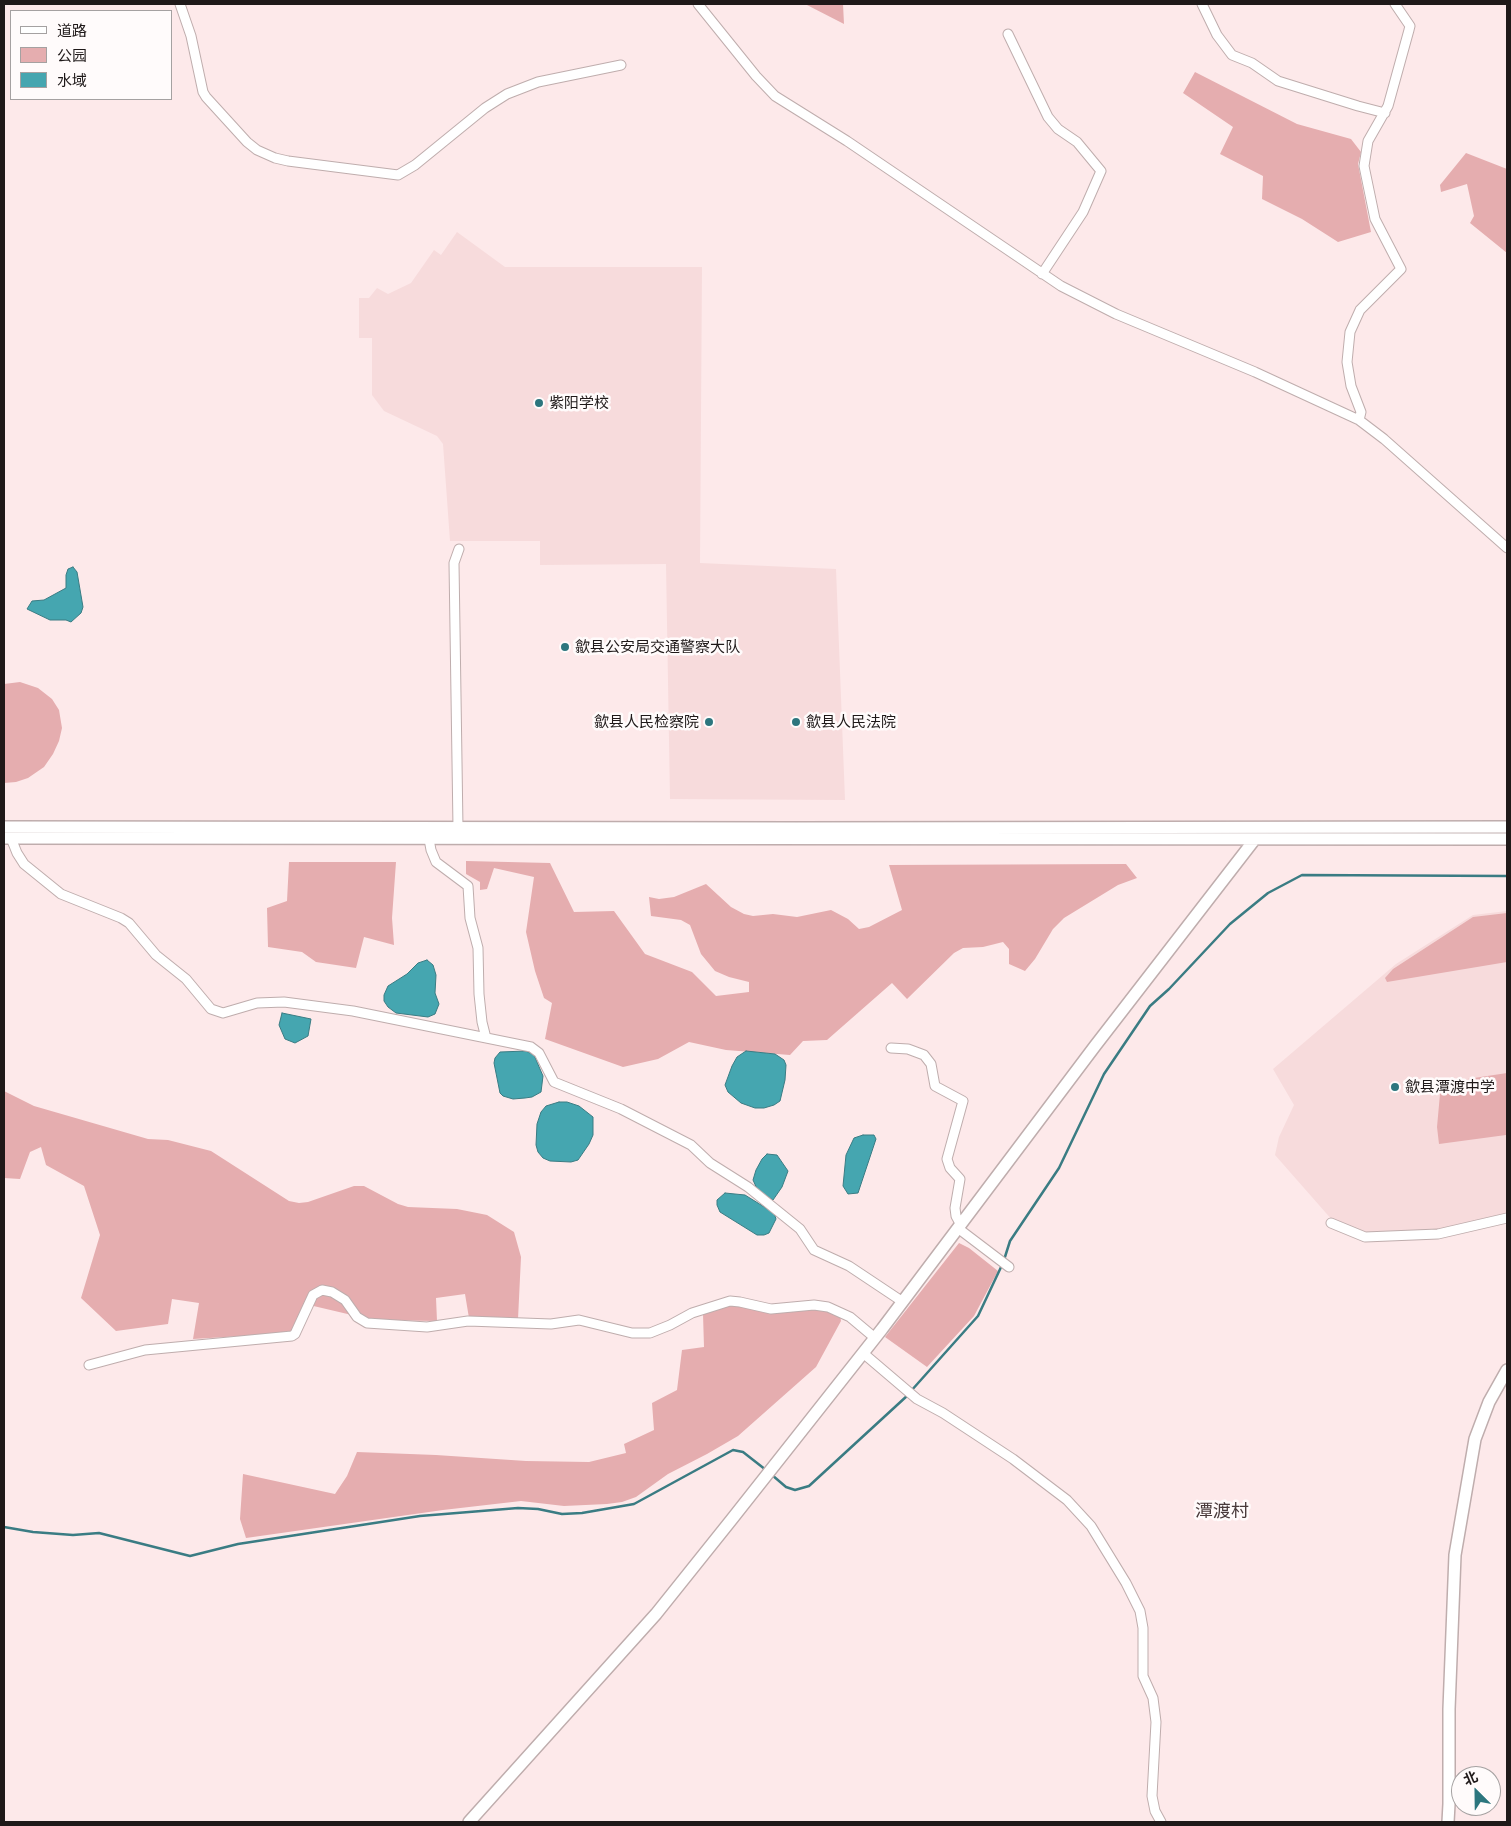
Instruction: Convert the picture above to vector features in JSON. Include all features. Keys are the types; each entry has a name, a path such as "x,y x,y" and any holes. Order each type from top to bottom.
{"main road":[{"path":"4,827 1507,827"},
{"path":"7,838 1507,839"},
{"path":"470,1822 656,1614 903,1302 1095,1046 1255,839"},
{"path":"1448,1822 1449,1709 1455,1555 1475,1439 1489,1402 1507,1370"}],"street":[{"path":"180,4 191,36 203,92 206,97 247,142 257,150 269,156 288,161 398,175 415,165 485,108 507,94 538,82 621,66"},
{"path":"698,4 756,76 775,96 855,146 1042,274 1073,292 1116,314 1255,372 1360,420 1507,548"},
{"path":"1202,4 1217,35 1232,55 1252,63 1278,81 1385,113"},
{"path":"1360,420 1361,412 1351,386 1348,368 1347,350 1350,332 1360,310 1401,269 1375,219 1364,166 1368,141 1385,113 1410,26 1395,4"},
{"path":"1008,34 1048,117 1058,128 1077,142 1101,171 1083,212 1042,274"},
{"path":"458,828 454,562 459,548"},
{"path":"7,838 28,868 66,897 126,921 156,955 186,979 208,1007 220,1013 257,1003 284,1002 353,1011 531,1047 538,1053 551,1077 560,1086 576,1090 621,1109 691,1145 710,1163 748,1187 800,1229 814,1250 849,1266 903,1302"},
{"path":"429,839 436,862 468,886 470,918 478,948 479,994 486,1038"},
{"path":"891,1048 908,1049 924,1055 931,1064 935,1086 963,1101 947,1159 950,1168 960,1179 954,1208 956,1216 960,1227 1009,1267"},
{"path":"1331,1223 1365,1237 1438,1234 1507,1218"},
{"path":"89,1365 145,1350 292,1336 296,1334 312,1295 322,1290 332,1292 345,1300 358,1317 367,1323 427,1327 468,1321 551,1324 579,1320 632,1333 650,1334 670,1326 692,1313 730,1301 771,1309 814,1305 828,1307 850,1317 875,1338"},
{"path":"863,1353 917,1399 943,1412 1013,1459 1067,1500 1092,1526 1126,1583 1140,1611 1143,1628 1143,1676 1153,1698 1156,1722 1152,1796 1155,1811 1161,1822"}],"shaded area":[{"name":"紫阳学校","path":"457,232 505,267 702,267 700,563 836,569 845,800 670,799 666,564 540,565 540,541 450,541 443,444 437,436 384,411 372,395 372,338 359,338 359,298 369,298 377,288 388,294 411,283 434,250 441,255"},
{"name":"歙县潭渡中学","path":"1507,911 1507,1214 1449,1229 1367,1234 1333,1221 1275,1155 1279,1137 1294,1105 1273,1069 1396,964 1473,915"}],"green space":[{"path":"805,4 843,4 844,24"},
{"path":"1195,72 1297,124 1351,139 1361,152 1358,164 1371,232 1338,242 1302,219 1262,199 1263,176 1220,154 1233,127 1183,93"},
{"path":"1466,153 1507,169 1507,253 1470,223 1474,216 1467,184 1441,192 1440,185"},
{"path":"20,682 38,688 52,699 59,710 62,728 53,754 44,767 28,778 4,783 4,684"},
{"path":"466,861 550,863 574,912 614,911 645,954 692,972 716,996 749,992 749,982 715,971 701,954 690,925 681,920 651,916 649,897 659,899 674,897 706,884 731,907 744,914 753,916 773,914 797,917 831,910 848,919 859,929 869,927 902,910 889,865 1126,864 1137,878 1118,885 1064,918 1053,929 1035,959 1025,971 1009,964 1009,949 1003,942 983,947 963,948 954,953 907,999 892,983 827,1040 803,1041 790,1055 726,1050 689,1042 658,1059 623,1067 545,1039 552,1003 544,998 535,971 526,932 534,877 494,868 487,889 480,890 480,882 466,874"},
{"path":"289,862 396,862 392,918 394,945 364,937 356,968 316,962 302,952 268,947 267,908 287,901"},
{"path":"1507,913 1507,962 1387,982 1385,978 1393,969 1473,917"},
{"path":"1507,1073 1507,1142 1506,1135 1439,1144 1437,1127 1441,1083"},
{"path":"4,1091 34,1106 148,1139 168,1140 211,1151 289,1201 308,1202 354,1186 364,1186 398,1204 408,1207 457,1209 487,1215 514,1232 521,1257 518,1319 469,1318 465,1294 436,1298 437,1321 373,1320 305,1304 291,1333 193,1339 199,1303 172,1299 168,1324 116,1331 81,1298 100,1235 84,1186 46,1165 41,1147 30,1152 20,1179 4,1178"},
{"path":"959,1243 969,1248 998,1271 974,1316 927,1367 885,1337"},
{"path":"733,1304 820,1308 840,1314 841,1321 816,1367 738,1436 668,1474 636,1497 622,1502 607,1504 564,1506 521,1501 246,1538 240,1519 243,1474 335,1494 347,1476 357,1452 526,1461 589,1462 626,1453 624,1444 654,1430 652,1403 677,1390 682,1350 704,1347 703,1314"}],"water":[{"path":"73,567 77,572 83,607 81,613 71,622 66,620 50,620 27,609 32,601 44,600 66,588 68,569"},
{"path":"427,960 433,965 436,975 435,993 439,1004 435,1014 428,1017 396,1013 384,1001 384,995 388,986 407,974 418,963"},
{"path":"282,1013 311,1019 308,1036 295,1043 285,1039 279,1025"},
{"path":"526,1051 534,1055 543,1076 541,1092 532,1097 525,1098 513,1099 503,1096 500,1093 494,1063 495,1058 500,1052"},
{"path":"746,1051 775,1054 784,1060 786,1065 785,1080 780,1101 774,1105 755,1108 741,1103 728,1092 725,1085 732,1066 737,1057"},
{"path":"567,1102 579,1106 593,1117 593,1135 589,1144 578,1160 571,1162 550,1161 543,1158 538,1152 536,1145 537,1124 541,1112 546,1106"},
{"path":"863,1135 874,1135 876,1139 858,1193 848,1194 843,1186 846,1155 854,1138"},
{"path":"767,1154 777,1155 788,1171 782,1187 773,1200 758,1191 753,1180 756,1170"},
{"path":"725,1193 745,1195 774,1213 776,1219 769,1233 757,1235 720,1212 717,1200"}],"waterway":[{"path":"1004,1260 1010,1241 1059,1168 1104,1074 1150,1006 1169,989 1230,924 1268,893 1302,875 1507,876"},
{"path":"911,1391 978,1316 1002,1265"},
{"path":"772,1475 786,1487 795,1490 809,1486 908,1395"},
{"path":"4,1527 33,1532 73,1535 99,1533 190,1556 238,1544 420,1516 518,1508 538,1509 562,1514 582,1513 634,1504 733,1450 743,1452 766,1470"}],"place":[{"name":"紫阳学校","path":"539,403"},
{"name":"歙县公安局交通警察大队","path":"565,647"},
{"name":"歙县人民检察院","path":"709,722"},
{"name":"歙县人民法院","path":"796,722"},
{"name":"歙县潭渡中学","path":"1395,1087"}],"district":[{"name":"潭渡村","path":"1222,1511"}]}
